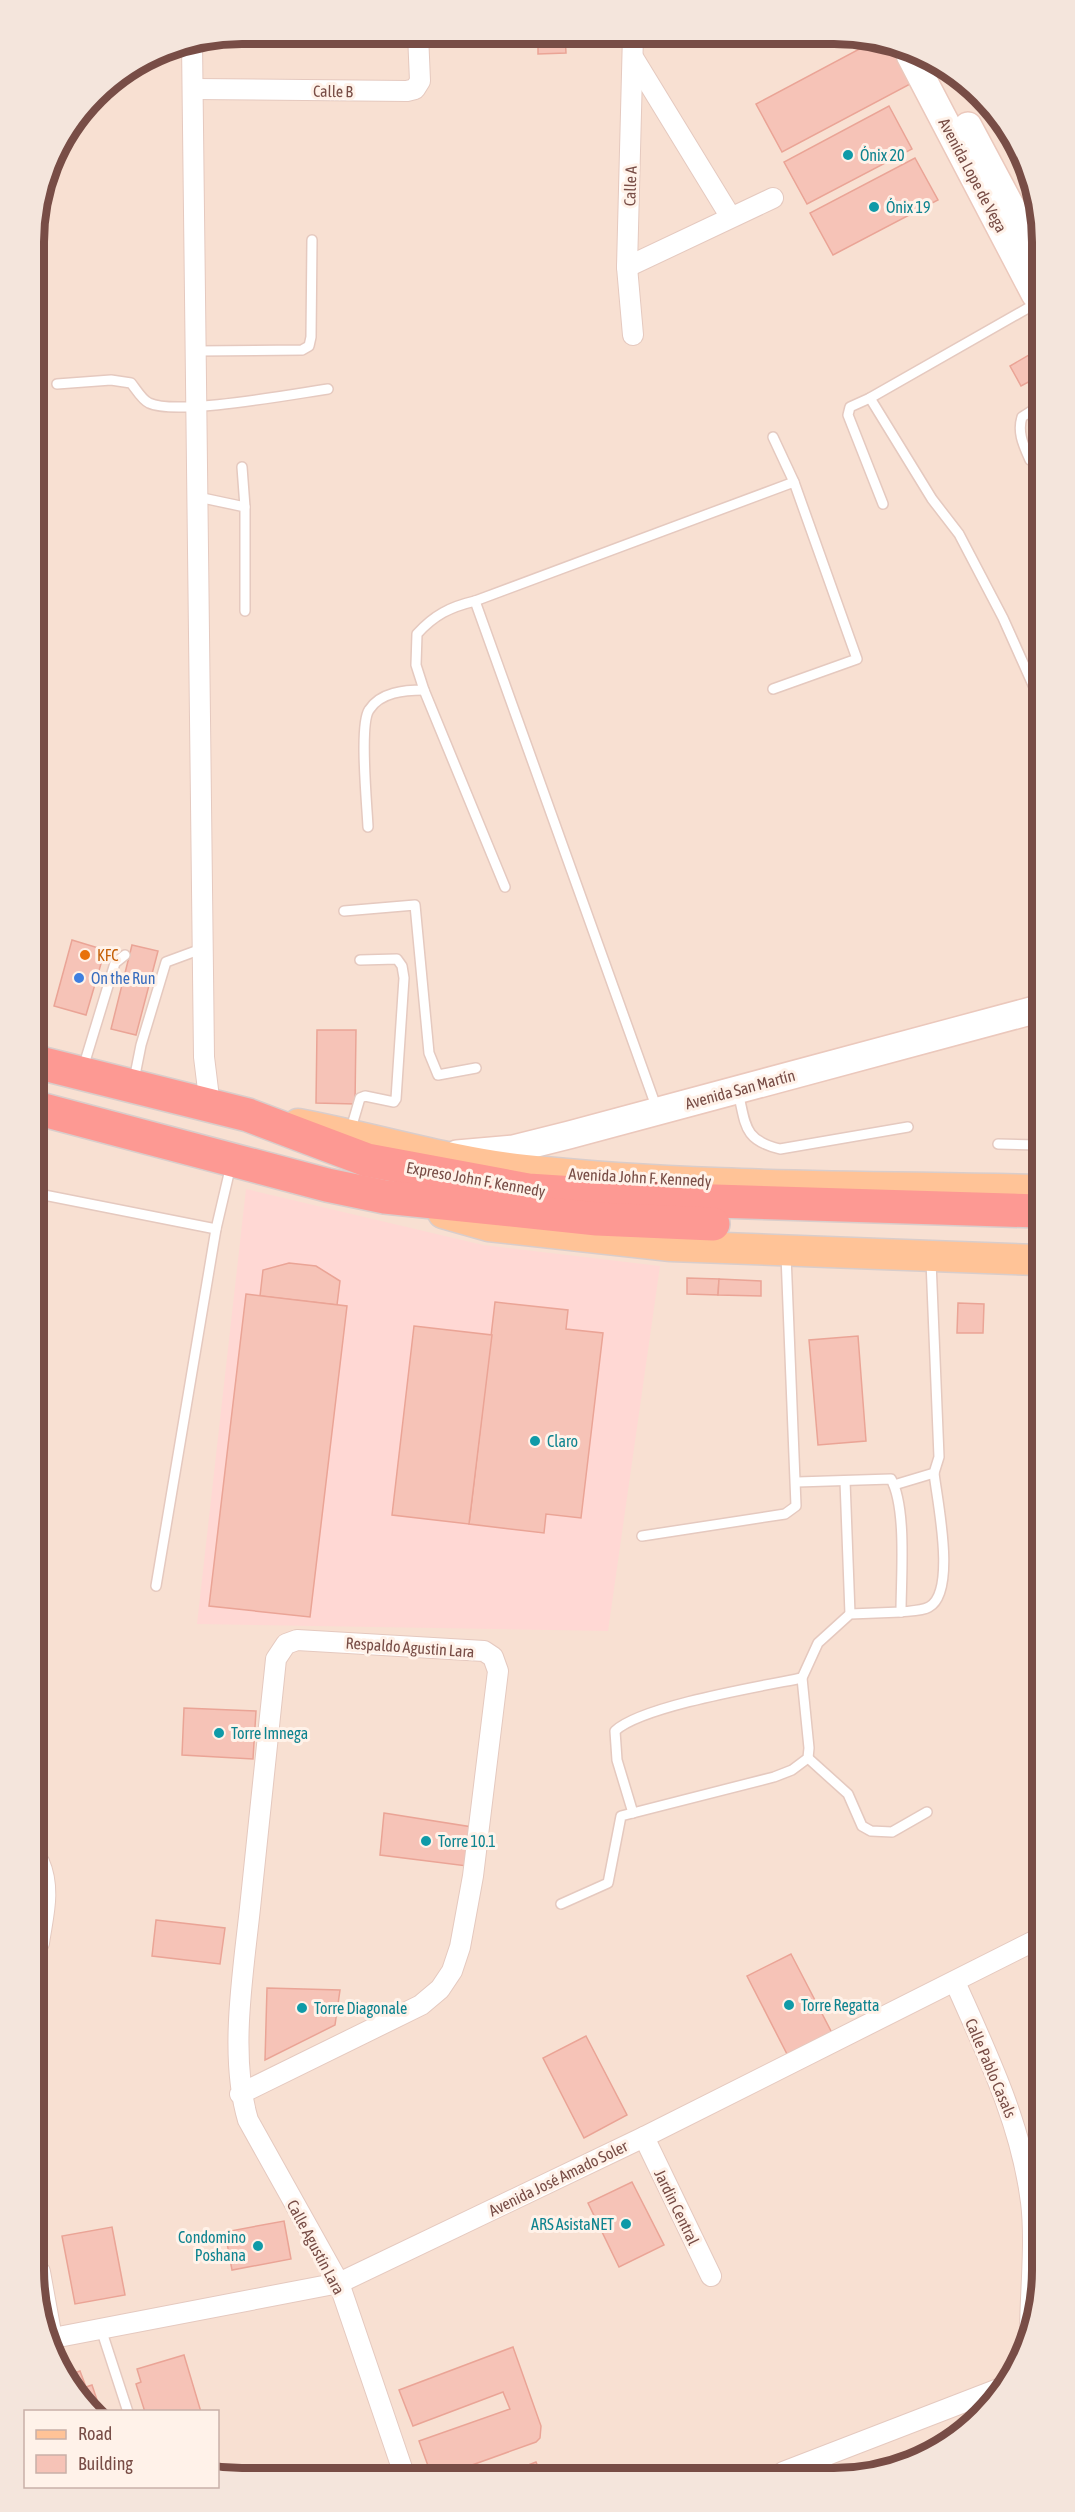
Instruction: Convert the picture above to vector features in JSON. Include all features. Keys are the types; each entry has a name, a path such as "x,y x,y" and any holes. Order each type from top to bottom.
{"highway":[{"name":"Expreso John F. Kennedy","path":"44,1064 248,1115 367,1160 528,1190 682,1211 1032,1234"},
{"name":"Expreso John F. Kennedy","path":"44,1109 232,1160 385,1197 597,1219 682,1211 1032,1211"}],"main road":[{"name":"Avenida Lope de Vega","path":"914,61 1029,251"},
{"name":"Avenida Lope de Vega","path":"942,76 1029,251 1032,272"},
{"name":"Avenida San Martín","path":"441,1155 513,1149 1032,1011"},
{"name":"Avenida John F. Kennedy","path":"248,1115 349,1133 441,1155 523,1170 642,1179 1032,1190"},
{"path":"385,1197 489,1226 670,1246 1032,1260"}],"street":[{"name":"Calle B","path":"193,89 407,92 415,89 420,81 418,44"},
{"name":"Calle A","path":"633,44 627,267 633,336"},
{"path":"192,50 204,1057 210,1106"},
{"path":"634,59 730,216"},
{"path":"627,267 730,216 773,198"},
{"name":"Respaldo Agustin Lara","path":"297,1640 484,1651 493,1658 498,1671 473,1876 460,1947 452,1971 440,1989 421,2005 240,2094 243,1978 276,1659 286,1644 297,1640"},
{"path":"44,1874 47,1890 44,1910"},
{"name":"Avenida José Amado Soler","path":"56,2338 339,2283 644,2137 1031,1943"},
{"name":"Calle Pablo Casals","path":"955,1982 1010,2106 1023,2155 1031,2204 1030,2290"},
{"name":"Calle Agustín Lara","path":"240,2094 248,2120 339,2283 402,2468"},
{"name":"Jardin Central","path":"644,2137 711,2276"},
{"path":"793,2468 990,2392"}],"lane":[{"path":"196,351 302,350 309,346 312,240"},
{"path":"883,504 848,415 850,407 870,398 1032,306"},
{"path":"57,384 111,380 131,383 147,403 197,406 328,389"},
{"path":"870,398 932,499 959,534 1003,618 1032,682"},
{"path":"1030,460 1021,436 1020,424 1022,417 1032,411"},
{"path":"773,437 794,482 857,659 773,689"},
{"path":"242,467 245,507 245,611"},
{"path":"504,887 424,690 416,665 417,634 432,618 453,606 475,601 794,482"},
{"path":"198,496 245,507"},
{"path":"475,601 658,1111"},
{"path":"368,826 365,730 368,711 379,699 391,694 424,690"},
{"path":"344,911 415,905 429,1053 438,1075 476,1068"},
{"path":"133,1088 141,1045 166,962 204,948"},
{"path":"81,1073 115,963 125,955"},
{"path":"349,1133 360,1098 365,1095 394,1102 396,1099 403,1000 404,978 402,966 397,959 360,960"},
{"path":"737,1090 752,1137 760,1144 780,1149 908,1127"},
{"path":"998,1144 1032,1145"},
{"path":"156,1586 216,1229 232,1160"},
{"path":"44,1195 216,1229"},
{"path":"642,1536 785,1514 796,1506 797,1482 786,1250"},
{"path":"561,1904 608,1883 618,1819 621,1816 774,1778 792,1770 808,1758 802,1678 818,1643 850,1614 902,1612 930,1607 940,1594 945,1565 934,1473 939,1456 939,1410 931,1255"},
{"path":"894,1485 934,1473"},
{"path":"797,1482 891,1479 900,1509 902,1612"},
{"path":"845,1481 850,1614"},
{"path":"633,1813 614,1745 615,1731 621,1725 649,1713 802,1678"},
{"path":"808,1758 848,1794 862,1826 871,1831 892,1832 927,1812"},
{"path":"101,2329 127,2410"}],"shaded area":[{"path":"241,44 847,44 872,47 921,64 944,77 964,93 998,131 1011,154 1025,190 1032,241 1031,2284 1025,2322 1016,2347 991,2391 964,2419 944,2435 910,2453 885,2462 860,2467 834,2468 219,2467 219,2410 100,2410 70,2370 50,2322 45,2297 44,2271 44,228 50,190 59,165 77,131 101,101 131,77 154,64 203,47"},
{"path":"246,1189 483,1245 660,1266 608,1631 197,1624"}],"building":[{"path":"538,44 566,44 566,53 538,54"},
{"path":"865,46 900,55 914,82 782,152 756,104"},
{"name":"Ónix 20","path":"889,106 912,149 807,204 784,162"},
{"name":"Ónix 19","path":"915,158 938,200 833,255 810,213"},
{"path":"1032,353 1032,380 1021,386 1010,366"},
{"name":"On the Run","path":"72,940 105,950 86,1015 54,1006"},
{"path":"132,945 158,951 136,1035 111,1029"},
{"path":"317,1030 356,1030 355,1104 316,1103"},
{"path":"289,1263 316,1266 340,1281 337,1305 260,1296 263,1270"},
{"path":"687,1278 719,1279 718,1295 687,1294"},
{"path":"719,1279 761,1281 761,1296 718,1295"},
{"path":"246,1294 347,1306 310,1617 209,1606"},
{"name":"Claro","path":"495,1302 568,1310 566,1329 603,1333 581,1518 546,1514 544,1533 469,1524"},
{"path":"958,1303 984,1304 983,1333 957,1333"},
{"path":"414,1326 492,1335 469,1524 392,1515"},
{"path":"858,1336 866,1441 818,1445 809,1340"},
{"name":"Torre Imnega","path":"184,1708 256,1711 253,1759 182,1755"},
{"name":"Torre 10.1","path":"384,1813 472,1827 467,1866 380,1855"},
{"path":"156,1920 225,1928 220,1964 152,1956"},
{"name":"Torre Regatta","path":"791,1954 832,2033 788,2056 747,1976"},
{"name":"Torre Diagonale","path":"267,1988 340,1990 335,2025 265,2060"},
{"path":"586,2036 627,2115 584,2138 543,2058"},
{"name":"ARS AsistaNET","path":"632,2182 664,2245 619,2267 588,2203"},
{"name":"Condomino Poshana","path":"284,2221 291,2259 232,2270 225,2232"},
{"path":"112,2227 125,2295 75,2304 62,2236"},
{"path":"513,2347 541,2426 540,2438 536,2442 464,2468 429,2468 419,2441 510,2409 503,2392 413,2426 399,2390"},
{"path":"184,2355 200,2410 144,2410 136,2384 141,2382 137,2369"},
{"path":"80,2371 86,2387 92,2385 100,2410 84,2391 72,2374"},
{"path":"536,2462 538,2468 520,2468"}],"place":[{"name":"Ónix 20","path":"848,155"},
{"name":"Ónix 19","path":"874,207"},
{"name":"KFC","path":"85,955"},
{"name":"On the Run","path":"79,978"},
{"name":"Claro","path":"535,1441"},
{"name":"Torre Imnega","path":"219,1733"},
{"name":"Torre 10.1","path":"426,1841"},
{"name":"Torre Regatta","path":"789,2005"},
{"name":"Torre Diagonale","path":"302,2008"},
{"name":"ARS AsistaNET","path":"626,2224"},
{"name":"Condomino Poshana","path":"258,2246"}]}
